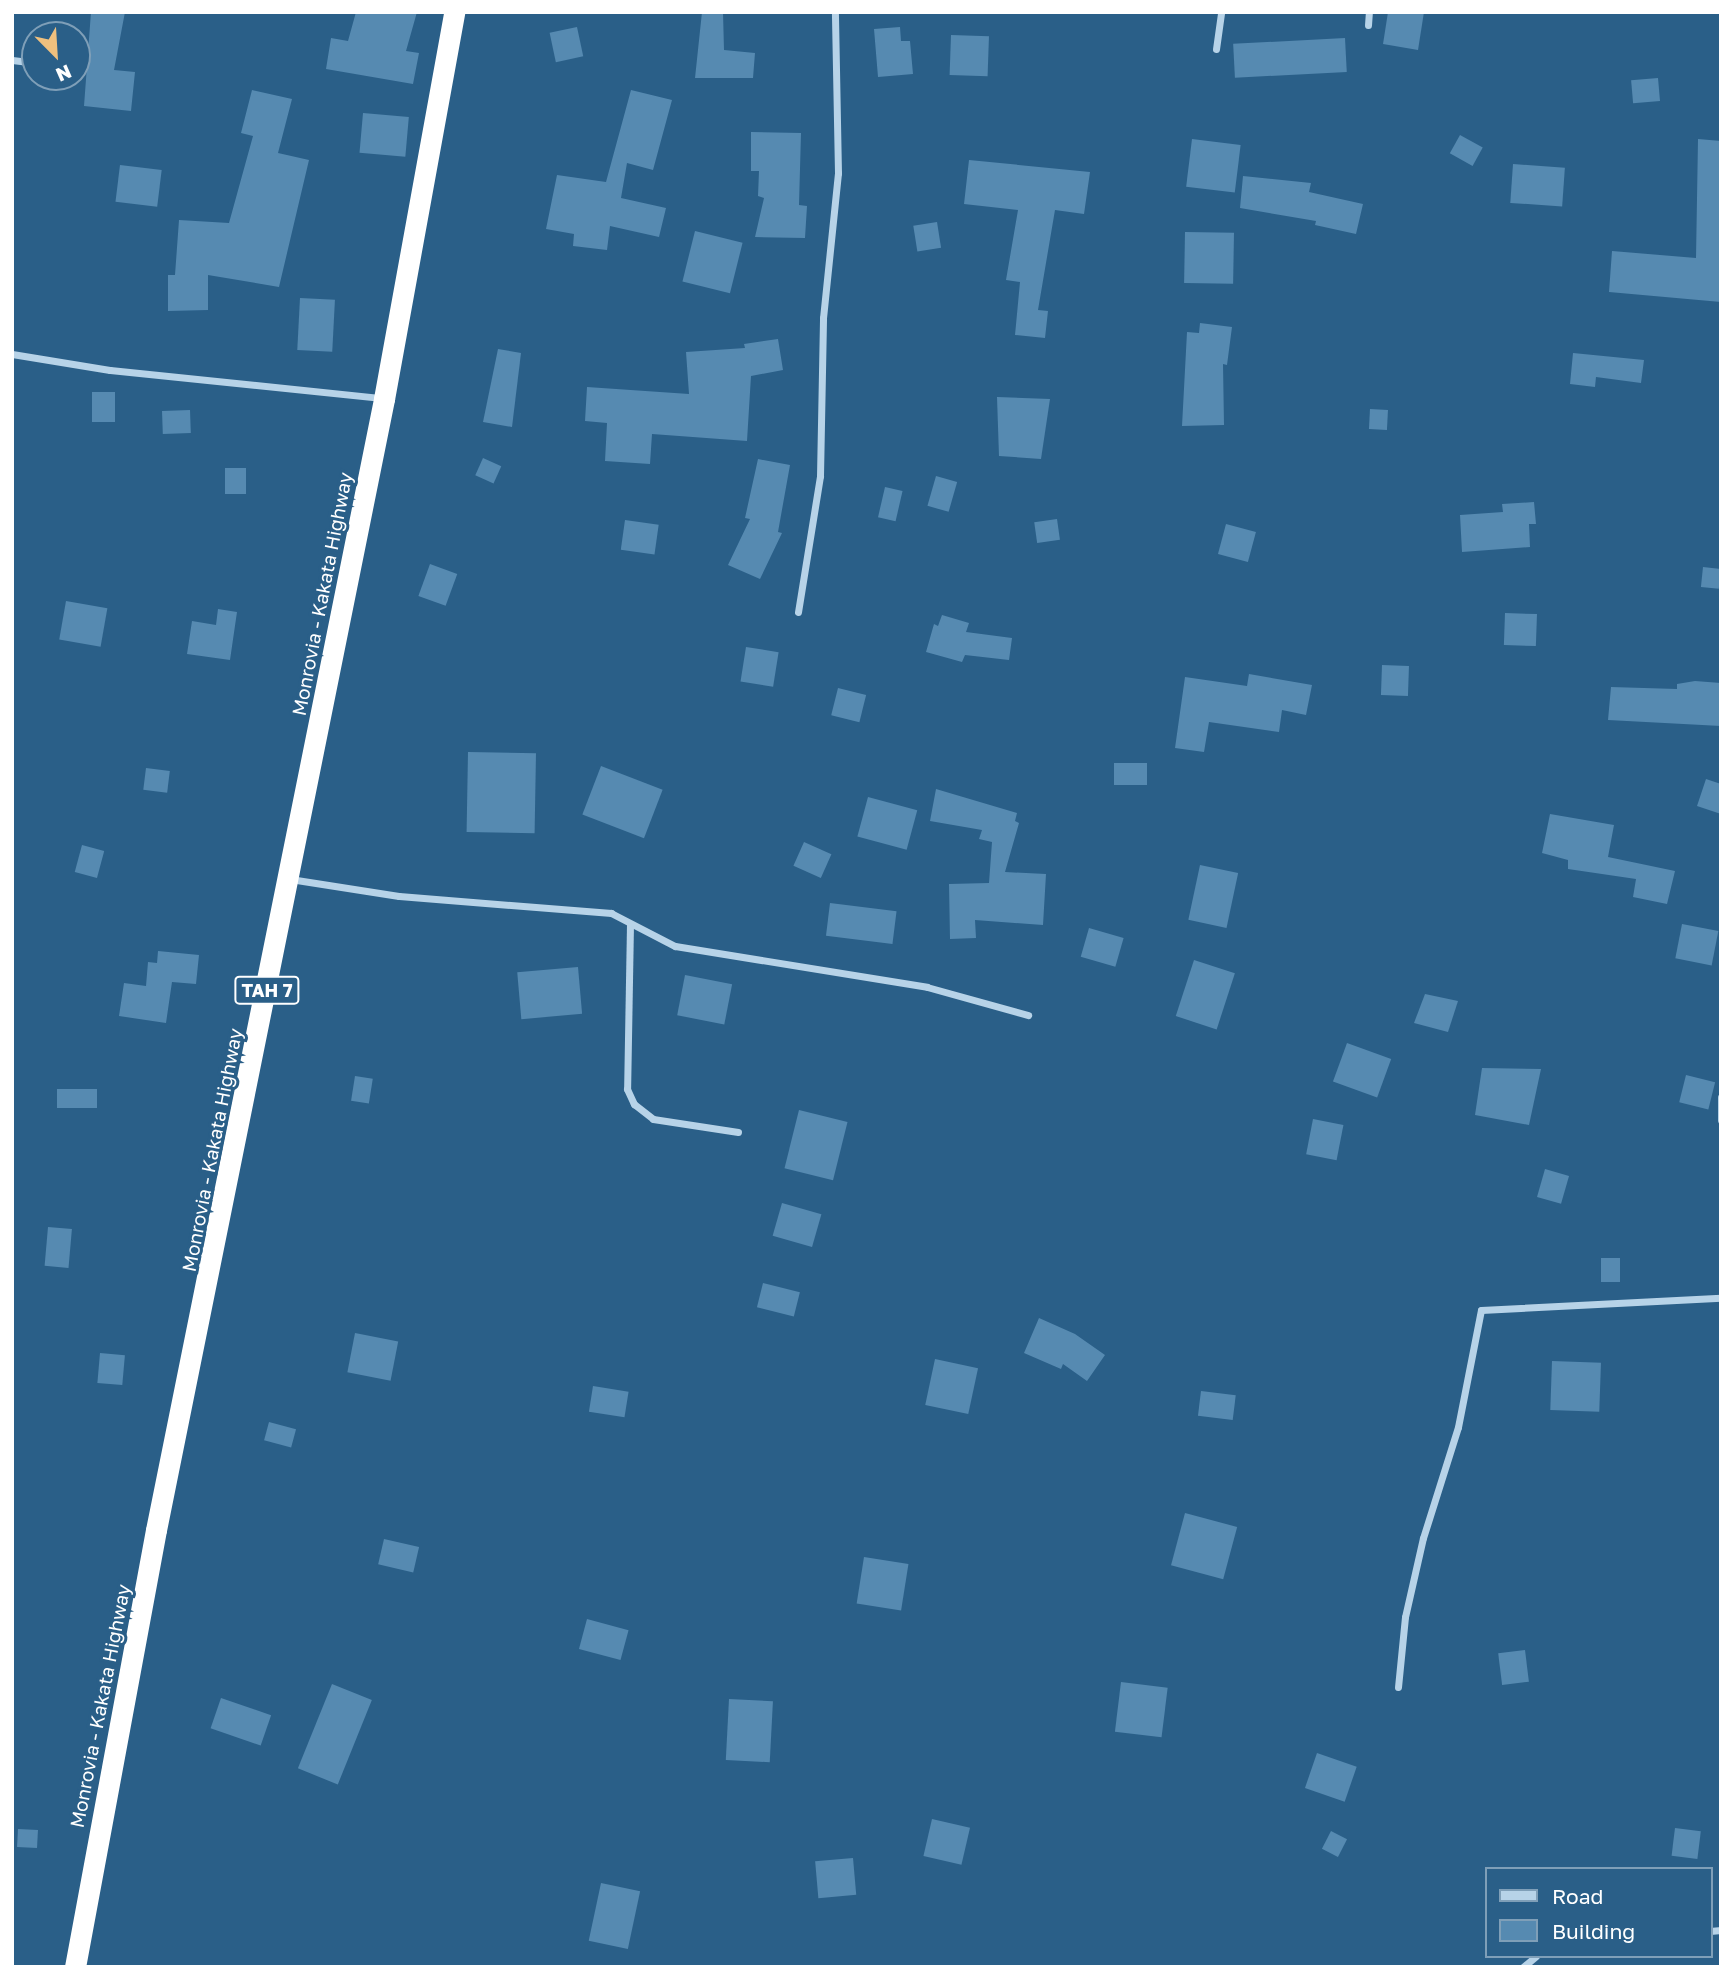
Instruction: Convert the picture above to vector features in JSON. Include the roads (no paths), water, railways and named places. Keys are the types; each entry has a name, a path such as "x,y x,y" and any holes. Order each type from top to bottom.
{"highway":[{"name":"Monrovia - Kakata Highway","path":"75,1967 156,1530 384,399 454,12"}],"street":[{"path":"798,612 820,476 823,318 838,173 835,12"},
{"path":"1216,49 1220,12"},
{"path":"1368,25 1369,12"},
{"path":"12,354 110,370 384,399"},
{"path":"289,879 399,896 611,913 675,946 927,987 1028,1015"},
{"path":"629,924 627,1089 634,1104 653,1119 738,1132"},
{"path":"1721,1097 1721,1120"},
{"path":"1398,1687 1405,1618 1423,1538 1458,1427 1481,1310 1721,1298"}]}
